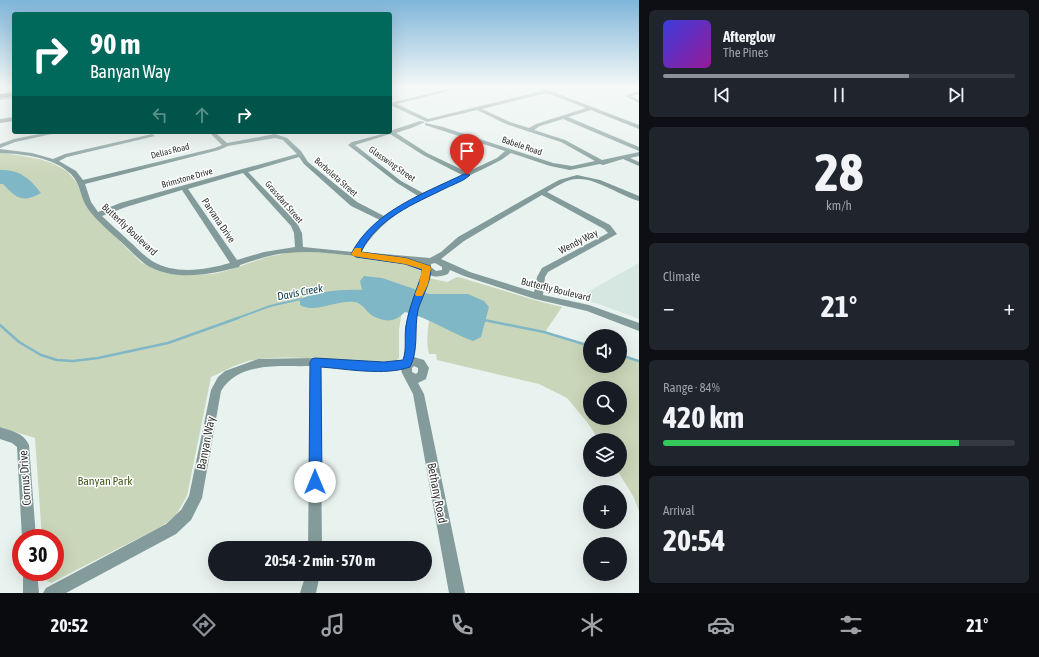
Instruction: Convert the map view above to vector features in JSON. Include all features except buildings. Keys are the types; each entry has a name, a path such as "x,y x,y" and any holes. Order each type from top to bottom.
{"street":[{"name":"Babele Road","path":"415,116 441,128 598,181 639,199"},
{"path":"392,132 448,116"},
{"path":"492,116 506,122 563,141 603,163"},
{"path":"530,130 538,125 567,116"},
{"path":"610,116 639,127"},
{"path":"0,120 12,117"},
{"path":"563,117 639,149"},
{"path":"392,133 425,154 467,175"},
{"path":"1,148 14,141 48,134"},
{"path":"214,134 226,145"},
{"name":"Delias Road","path":"81,183 273,134"},
{"name":"Borboleta Street","path":"273,134 284,134 302,157 354,204 384,219"},
{"name":"Glasswing Street","path":"384,134 351,144 400,182 423,196"},
{"path":"53,161 65,156 152,136"},
{"name":"Butterfly Boulevard","path":"1,148 38,156 53,161 72,172 81,183 88,203 97,215 143,258 160,268 196,273 211,272 272,253 299,250 328,250 429,265"},
{"path":"356,254 367,235 384,219 400,208 499,159 510,151"},
{"path":"561,181 569,171 639,154"},
{"name":"Brimstone Drive","path":"97,215 123,205 282,160 302,157"},
{"path":"625,158 639,164"},
{"path":"407,369 411,346 410,328 414,309 424,284 429,265 461,239 561,181 581,175 590,166"},
{"name":"Grassdart Street","path":"244,171 294,225 298,233 299,250"},
{"name":"Parvana Drive","path":"184,188 236,265"},
{"name":"Wendy Way","path":"538,297 541,277 545,270 613,234 607,227 541,192"},
{"path":"424,284 443,269 444,254"},
{"path":"429,265 438,261 443,269"},
{"path":"429,265 432,273 443,269"},
{"name":"Butterfly Boulevard","path":"443,269 467,274 538,297 589,308 639,327"},
{"path":"407,369 418,378 422,375 424,368 420,364 411,346"},
{"path":"315,362 315,541"},
{"name":"Banyan Way","path":"51,593 164,534 182,520 190,509 195,498 216,390 222,380 232,372 253,364 315,362 407,369"},
{"path":"407,369 415,362 420,364"},
{"name":"Bethany Road","path":"407,369 418,394 457,593"},
{"name":"Bethany Road","path":"418,394 422,375"},
{"name":"Cornus Drive","path":"0,434 20,441 24,448 28,529"},
{"path":"30,581 31,593"},
{"path":"308,593 311,581"}],"shaded area":[{"path":"639,263 639,319 599,304 575,299"}],"green space":[{"name":"Banyan Park","path":"0,152 39,159 52,163 67,171 77,183 86,206 93,215 142,263 166,273 184,275 213,274 267,257 293,252 325,252 408,264 421,270 424,277 447,282 457,277 462,278 562,307 545,332 583,344 583,373 627,373 627,357 639,361 639,511 633,496 621,477 627,477 627,433 594,433 589,425 627,425 627,381 583,381 583,417 567,398 539,384 437,360 436,354 429,354 427,342 432,305 402,310 399,330 399,358 396,361 361,362 289,357 271,358 243,363 211,377 187,496 176,515 162,526 64,576 64,529 41,529 35,438 0,427"}],"water":[{"path":"0,170 19,173 28,179 41,193 25,199 16,196 3,184 0,184"},
{"path":"364,276 382,278 429,294 468,294 484,301 489,307 481,337 473,341 405,312 392,320 381,319 371,315 356,302 347,302 312,308 300,305 300,300 313,294 339,290 362,290 360,281"}],"waterway":[{"name":"Davis Creek","path":"235,319 270,306 301,299"},
{"name":"Davis Creek","path":"0,325 19,342 41,355 57,360 73,361 98,358 168,343 238,318"},
{"name":"Davis Creek","path":"484,320 544,332 583,344"},
{"name":"Davis Creek","path":"627,357 639,361"}],"slow traffic":[{"path":"358,250 356,254 391,258 414,263 427,268 424,284 419,294"}],"route":[{"path":"315,482 315,362 384,367 407,364 411,346 410,328 416,302 424,284 427,269 406,261 356,254 360,245 367,235 393,212 467,175"}]}
